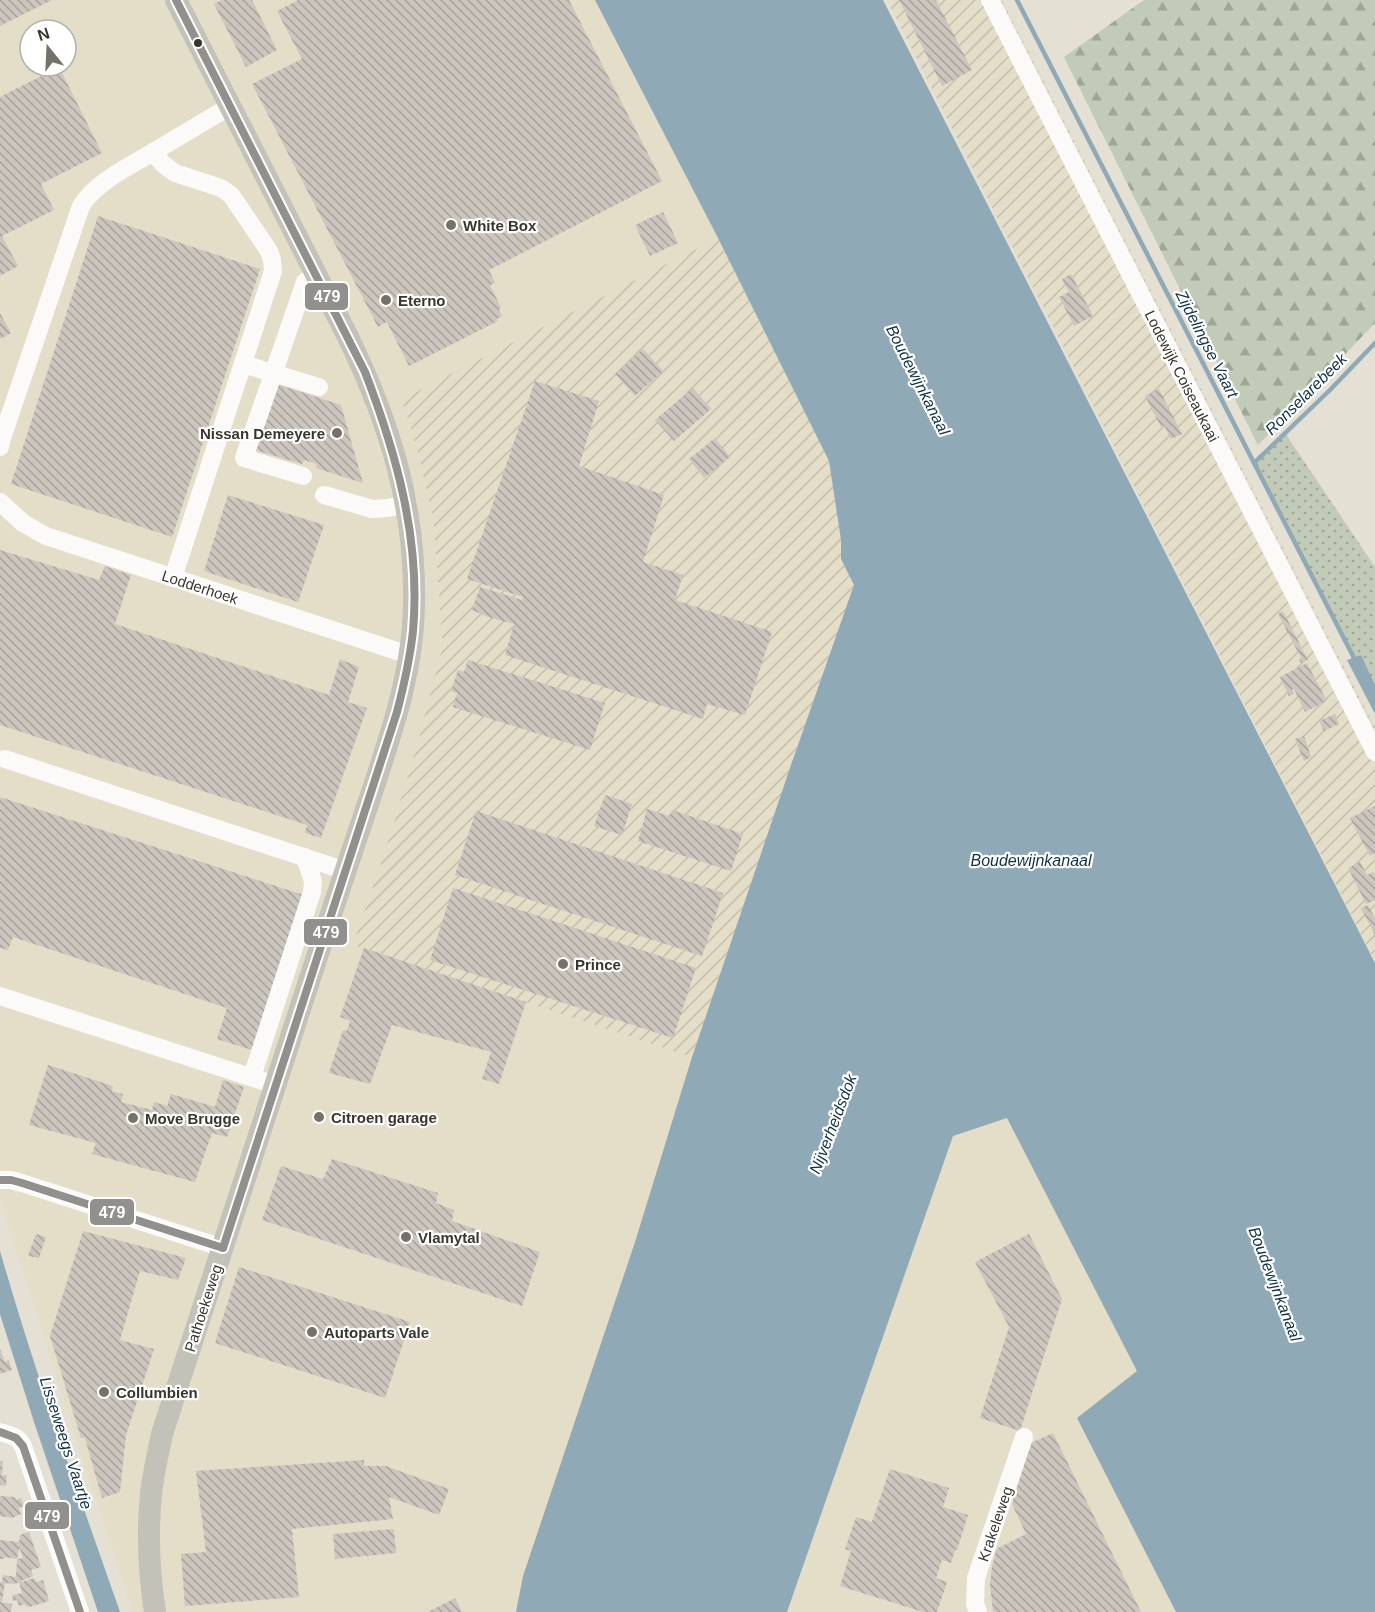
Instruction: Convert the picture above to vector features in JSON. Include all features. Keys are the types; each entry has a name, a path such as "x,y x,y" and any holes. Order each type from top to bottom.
{"main road":[{"name":"Pathoekeweg","path":"155,1612 148,1539 151,1492 162,1434 398,714 410,655 414,610 414,573 406,504 395,455 380,409 361,362 180,1"}],"street":[{"name":"Lodewijk Coiseaukaai","path":"990,0 1375,752"},
{"path":"0,447 81,206 92,191 231,106"},
{"path":"153,152 175,173 226,191 269,251 273,271 173,579"},
{"path":"303,476 244,458 305,282 316,273"},
{"path":"243,364 319,387"},
{"path":"324,495 372,509 406,504"},
{"name":"Lodderhoek","path":"0,502 23,523 46,536 410,655"},
{"path":"5,759 346,871"},
{"path":"252,1077 312,892 313,881 305,857"},
{"path":"0,996 275,1085"},
{"path":"0,1180 22,1183 223,1248"},
{"path":"0,1432 20,1440 23,1446 80,1612"},
{"name":"Krakeleweg","path":"978,1612 975,1604 976,1578 1024,1437"}],"shaded area":[{"path":"0,0 595,0 718,238 829,461 841,559 854,585 692,1057 635,1242 523,1576 516,1612 132,1612 0,1200"},
{"path":"887,0 1002,0 1375,727 1375,961"},
{"path":"718,238 829,461 841,540 841,559 854,585 692,1057 353,945 390,836 443,645 433,518 418,452 402,399"},
{"path":"1007,1118 1137,1371 1077,1418 1176,1612 787,1612 953,1136"}],"green space":[{"path":"1144,0 1375,0 1375,323 1258,445 1064,57"},
{"path":"1285,433 1375,567 1375,701 1254,463"}],"water":[{"name":"Boudewijnkanaal","path":"595,0 883,0 1375,963 1375,1612 1176,1612 1077,1418 1137,1371 1007,1118 953,1136 787,1612 516,1612 523,1576 635,1242 692,1057 854,585 841,559 841,540 829,461 718,238"},
{"path":"1361,655 1375,685 1375,714 1347,660"},
{"path":"0,1251 42,1387 120,1612 98,1612 34,1422 0,1314"}],"building":[{"path":"0,0 52,0 0,26"},
{"path":"222,0 252,0 277,50 246,67 214,4"},
{"name":"White Box","path":"298,0 569,0 662,181 489,270 495,283 490,285 501,308 499,310 502,316 497,319 498,321 409,366 387,322 378,327 252,84 302,59 277,11"},
{"path":"899,0 936,0 972,70 942,86"},
{"path":"37,78 64,78 102,153 41,184 54,210 2,236 18,266 0,276 0,97"},
{"path":"663,212 678,243 650,256 635,225"},
{"path":"98,216 260,269 172,537 11,484"},
{"path":"1071,274 1093,316 1074,326 1059,297 1069,292 1062,279"},
{"path":"0,313 11,333 0,339"},
{"path":"643,349 663,371 635,396 615,374"},
{"path":"535,381 599,401 579,466 664,495 643,562 683,575 675,600 772,632 745,715 707,704 703,719 505,655 514,624 472,610 480,587 522,600 523,597 467,579"},
{"path":"277,384 341,405 363,483 316,468 317,464 304,460 302,464 255,450"},
{"path":"693,388 711,409 674,441 655,420"},
{"path":"1159,389 1182,434 1171,439 1164,425 1161,427 1145,396"},
{"path":"715,438 730,457 704,478 689,459"},
{"path":"228,495 324,525 298,602 204,571"},
{"path":"0,550 99,580 105,566 131,575 115,624 329,695 340,659 359,667 348,702 367,708 321,838 305,833 307,825 0,725"},
{"path":"1283,611 1308,660 1301,663 1299,659 1301,658 1278,614"},
{"path":"468,660 605,703 590,750 453,707 457,693 451,691 458,670 464,672"},
{"path":"1307,663 1327,701 1305,712 1294,689 1292,689 1294,694 1289,696 1280,677"},
{"path":"1335,714 1339,724 1324,731 1319,721"},
{"path":"1304,736 1311,757 1304,761 1295,739"},
{"path":"605,795 632,804 622,835 594,826"},
{"path":"0,797 307,896 255,1051 217,1039 227,1008 13,937 8,950 0,948"},
{"path":"1375,806 1375,853 1370,856 1350,818"},
{"path":"647,809 669,816 672,810 743,834 731,871 638,841"},
{"path":"476,811 723,893 702,956 455,875"},
{"path":"1360,862 1367,875 1373,872 1375,876 1375,900 1366,904 1348,868"},
{"name":"Prince","path":"453,888 696,968 673,1038 430,960"},
{"path":"1368,905 1375,919 1375,935 1361,908"},
{"path":"364,948 526,1002 499,1084 482,1079 491,1052 392,1025 370,1084 329,1073 343,1030 347,1031 350,1021 340,1017"},
{"name":"Move Brugge","path":"48,1065 113,1086 112,1091 123,1094 121,1102 152,1110 154,1102 167,1106 171,1094 215,1107 223,1080 244,1087 227,1137 212,1133 195,1182 92,1154 96,1143 29,1125"},
{"name":"Vlamytal","path":"332,1159 438,1193 436,1203 454,1210 452,1221 540,1252 522,1306 262,1220 281,1166 323,1179"},
{"name":"Collumbien","path":"83,1231 186,1258 178,1280 140,1271 120,1340 154,1349 126,1435 120,1492 102,1498 85,1438 81,1438 50,1336"},
{"path":"36,1234 46,1237 39,1258 28,1256"},
{"path":"1029,1234 1062,1299 1020,1431 980,1418 1009,1327 975,1262"},
{"name":"Autoparts Vale","path":"239,1267 410,1322 385,1398 215,1343"},
{"path":"0,1349 5,1362 9,1360 12,1370 0,1374"},
{"path":"1053,1433 1141,1612 993,1612 990,1584 996,1551 1026,1534 1012,1504 1031,1443"},
{"path":"364,1460 364,1466 386,1466 449,1489 439,1515 389,1497 393,1519 292,1529 299,1597 185,1606 181,1554 206,1552 196,1471"},
{"path":"0,1461 3,1461 2,1475 7,1475 6,1486 0,1485"},
{"path":"890,1469 949,1488 943,1507 968,1515 951,1563 942,1560 936,1578 947,1582 937,1612 923,1612 840,1586 851,1551 845,1549 856,1517 872,1522"},
{"path":"0,1496 15,1497 16,1500 21,1498 24,1506 19,1508 21,1514 12,1518 0,1516"},
{"path":"394,1529 396,1553 335,1559 333,1534"},
{"path":"29,1532 41,1567 31,1570 33,1576 21,1581 34,1578 36,1582 43,1580 49,1601 30,1607 26,1607 25,1604 19,1606 17,1600 12,1601 13,1595 22,1593 19,1582 5,1583 2,1602 0,1601 0,1582 2,1582 3,1575 16,1577 17,1559 5,1557 0,1559 0,1540 19,1542 20,1535","holes":["19,1549 20,1549 23,1558 17,1559"]},
{"path":"455,1598 462,1612 428,1612"},
{"path":"0,1602 12,1604 11,1612 0,1612"}],"waterway":[{"name":"Zijdelingse Vaart","path":"1017,0 1356,662"},
{"name":"Ronselarebeek","path":"1254,463 1375,343"}],"transit line":[{"name":"479","path":"176,0 365,372 387,435 404,499 410,531 415,597 410,652 397,712 223,1248"},
{"name":"479","path":"0,1180 22,1183 223,1248"},
{"name":"479","path":"0,1432 16,1438 23,1446 80,1612"}],"place":[{"name":"White Box","path":"451,225"},
{"name":"Eterno","path":"386,300"},
{"name":"Nissan Demeyere","path":"337,433"},
{"name":"Prince","path":"563,964"},
{"name":"Citroen garage","path":"319,1117"},
{"name":"Move Brugge","path":"133,1118"},
{"name":"Vlamytal","path":"406,1237"},
{"name":"Autoparts Vale","path":"312,1332"},
{"name":"Collumbien","path":"104,1392"}],"water label":[{"name":"Nijverheidsdok","path":"833,1124"},
{"name":"Lisseweegs Vaartje","path":"66,1443"}]}
